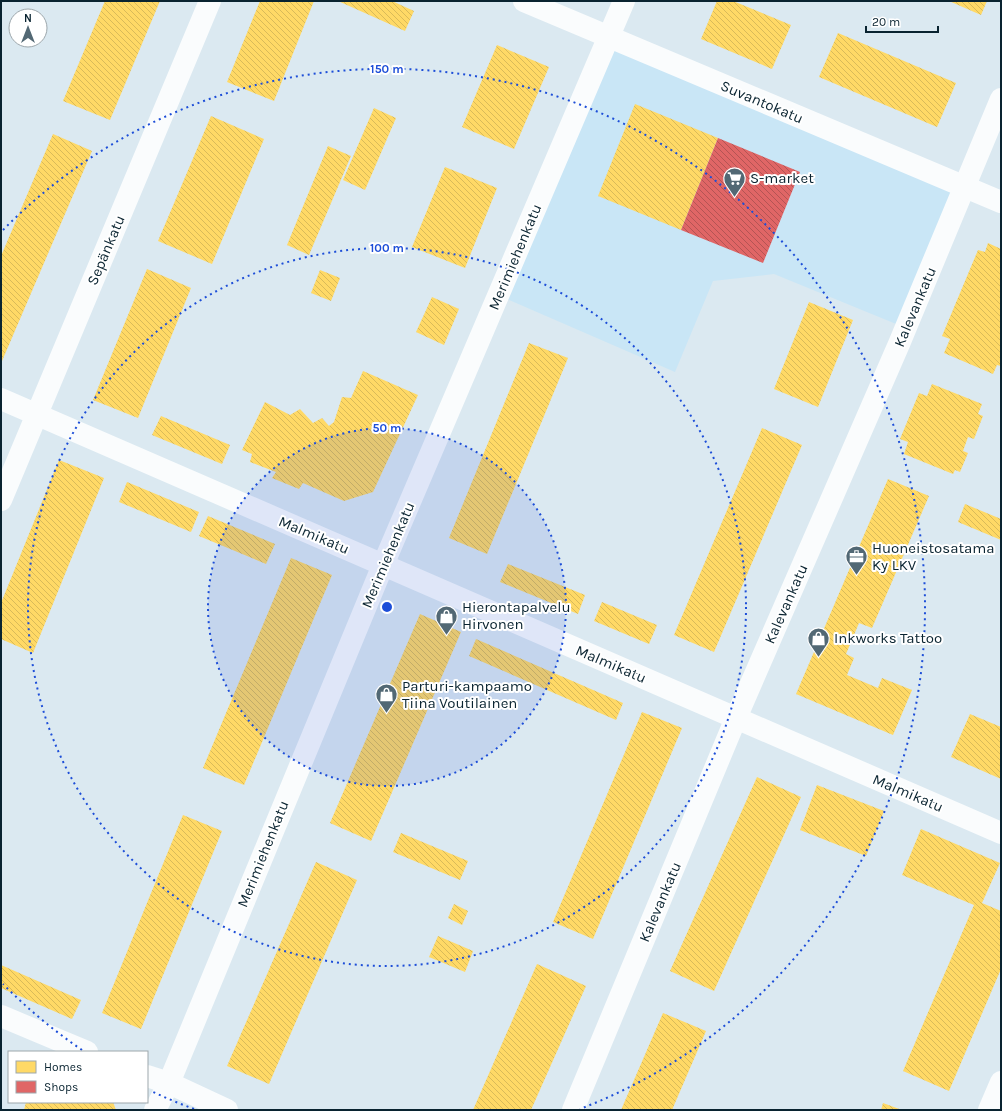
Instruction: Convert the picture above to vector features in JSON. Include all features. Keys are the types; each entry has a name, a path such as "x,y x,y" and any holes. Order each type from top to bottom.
{"street":[{"name":"Sepänkatu","path":"1,500 210,1"},
{"name":"Suvantokatu","path":"524,1 1001,202"},
{"name":"Merimiehenkatu","path":"155,1110 169,1084 383,565 624,1"},
{"name":"Kalevankatu","path":"573,1110 736,718 896,351 1001,99"},
{"name":"Malmikatu","path":"1,399 1001,833"},
{"path":"1,1016 85,1051"},
{"path":"148,1076 169,1084 227,1110"},
{"path":"989,1110 1001,1082"}],"shaded area":[{"path":"610,41 958,192 901,326 774,274 713,281 675,372 502,297"}],"building: Homes":[{"path":"105,1 160,1 110,120 63,101"},
{"path":"260,1 314,1 274,101 227,82"},
{"path":"338,1 392,1 414,11 405,31"},
{"path":"717,1 733,1 791,25 772,69 701,39"},
{"path":"949,1 987,1 981,15"},
{"path":"838,33 956,83 937,127 819,77"},
{"path":"497,45 549,67 514,149 462,127"},
{"path":"635,104 718,138 681,230 598,196"},
{"path":"374,108 396,118 365,190 343,180"},
{"path":"211,116 264,139 212,264 158,241"},
{"path":"53,134 92,151 2,361 1,256"},
{"path":"328,146 351,156 309,255 287,245"},
{"path":"445,167 497,188 465,268 412,247"},
{"path":"988,243 1001,249 1001,366 997,365 993,374 944,353 950,339 942,336 978,250 985,252"},
{"path":"147,269 191,288 138,418 93,400"},
{"path":"320,270 340,278 331,301 311,293"},
{"path":"432,297 459,309 444,345 416,332"},
{"path":"809,302 853,320 818,407 774,389"},
{"path":"529,343 568,358 487,554 449,538"},
{"path":"363,371 418,395 373,492 344,501 303,483 299,489 272,478 276,472 250,462 252,454 242,450 265,402 290,415 300,409 313,423 322,418 329,426 334,422 342,397 351,398"},
{"path":"932,384 982,404 978,414 983,416 974,439 968,437 963,451 968,453 960,472 955,470 953,474 904,454 908,442 900,439 919,393 927,396"},
{"path":"161,416 230,445 222,464 152,435"},
{"path":"762,428 802,445 714,652 674,635"},
{"path":"59,460 104,478 33,653 1,639 1,603"},
{"path":"888,479 929,496 872,628 859,623 846,654 854,658 847,675 878,688 882,678 912,690 893,735 796,694"},
{"path":"127,482 199,512 191,532 119,502"},
{"path":"965,504 1001,519 1001,540 958,522"},
{"path":"208,516 275,544 266,564 199,536"},
{"path":"291,558 332,575 244,785 203,768"},
{"path":"508,564 585,595 578,614 500,582"},
{"path":"602,602 657,625 649,644 594,621"},
{"path":"420,614 461,632 371,841 330,823"},
{"path":"476,639 623,703 616,720 469,656"},
{"path":"642,712 682,728 593,939 553,922"},
{"path":"970,714 1001,727 1001,779 951,757"},
{"path":"757,777 801,797 714,991 670,971"},
{"path":"817,785 884,811 866,856 800,830"},
{"path":"183,815 222,831 141,1029 102,1013"},
{"path":"921,829 1000,863 982,903 1001,911 1001,969 949,1091 903,1071 974,905 902,875"},
{"path":"401,833 468,861 460,880 393,852"},
{"path":"316,862 357,880 269,1084 227,1066"},
{"path":"454,904 468,911 462,925 448,918"},
{"path":"438,936 473,951 465,972 429,957"},
{"path":"537,964 586,986 531,1110 473,1110"},
{"path":"1,965 81,1000 72,1019 1,988"},
{"path":"663,1013 706,1031 672,1110 621,1110"},
{"path":"26,1103 113,1103 116,1110 24,1110"},
{"path":"883,1103 902,1110 881,1110"}],"building: Shops":[{"path":"718,138 800,172 763,263 681,230"}],"place":[{"name":"S-market","path":"734,198"},
{"name":"Huoneistosatama Ky LKV","path":"856,576"},
{"name":"Hierontapalvelu Hirvonen","path":"447,636"},
{"name":"Inkworks Tattoo","path":"818,658"},
{"name":"Parturi-kampaamo Tiina Voutilainen","path":"387,714"}]}
